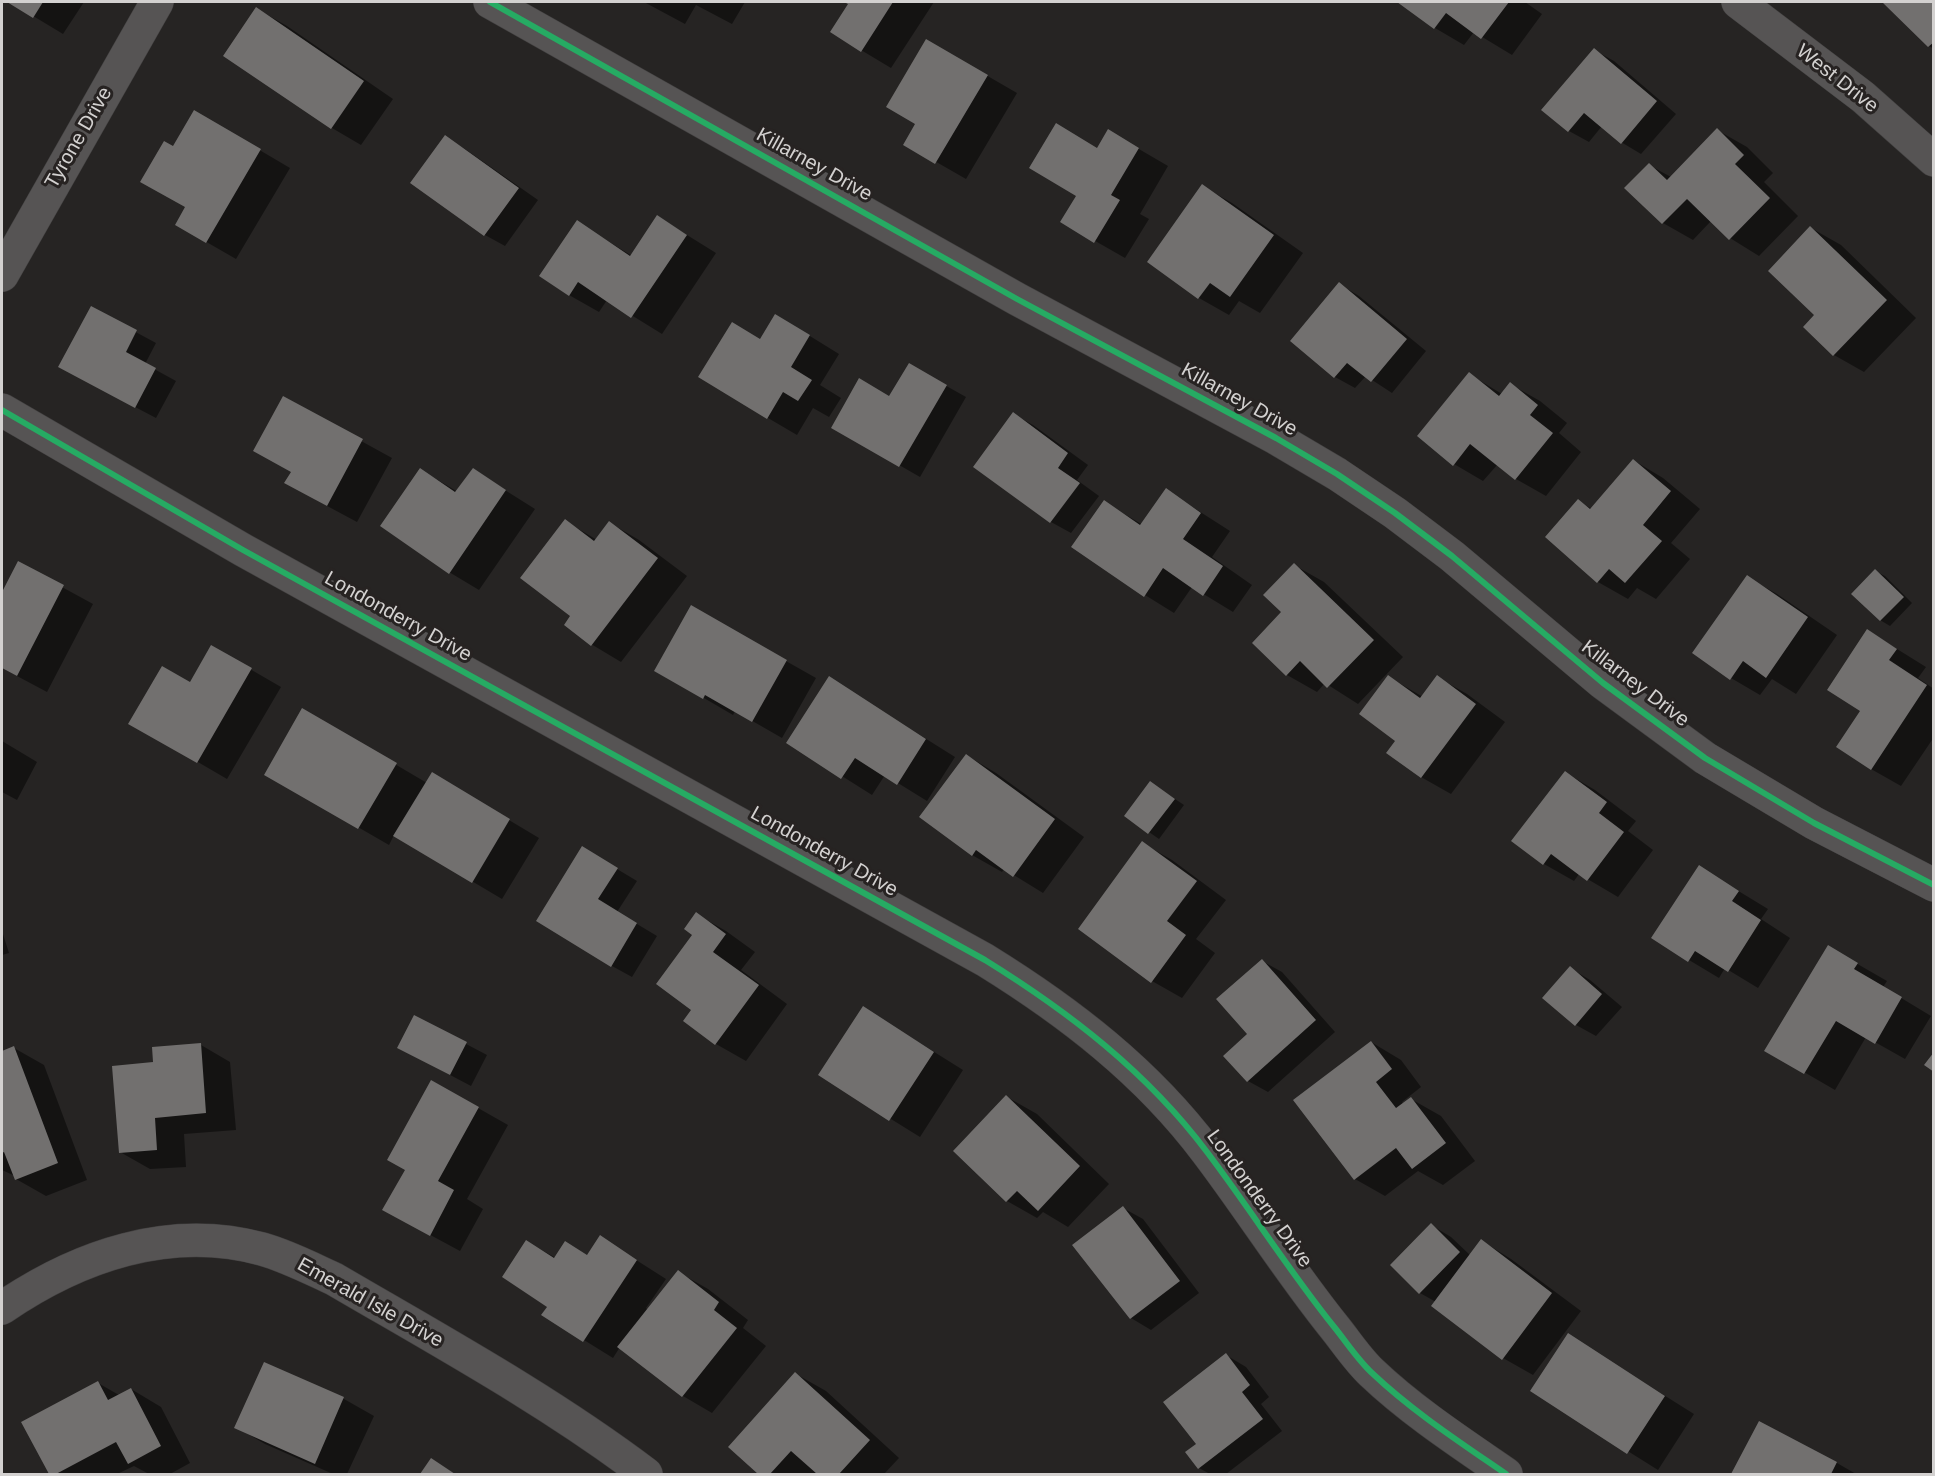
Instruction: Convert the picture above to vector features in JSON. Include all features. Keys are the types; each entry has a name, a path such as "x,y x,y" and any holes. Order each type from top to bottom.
{"street":[{"name":"Tyrone Drive","path":"2,275 157,2"},
{"name":"Killarney Drive","path":"490,2 1017,299 1276,438 1337,474 1395,513 1452,556 1603,683 1705,758 1814,823 1934,885"},
{"name":"West Drive","path":"1738,2 1863,97 1934,160"},
{"name":"Londonderry Drive","path":"2,410 243,550 985,960 1035,991 1083,1026 1168,1106 1206,1151 1302,1287 1371,1373 1434,1424 1506,1474"},
{"name":"Emerald Isle Drive","path":"2,1308 31,1288 67,1269 105,1254 144,1244 183,1240 222,1242 261,1249 298,1262 334,1279 545,1403 646,1474"}],"building":[{"path":"7,2 43,2 33,18"},
{"path":"844,2 893,2 861,52 830,32 848,4"},
{"path":"1397,2 1509,2 1481,39 1446,13 1434,29"},
{"path":"1882,2 1934,2 1934,42 1928,47"},
{"path":"256,7 364,81 331,129 223,56"},
{"path":"926,39 988,75 935,164 903,145 915,124 886,107"},
{"path":"1594,48 1657,101 1621,144 1584,113 1568,132 1541,110"},
{"path":"194,110 261,149 206,243 175,225 185,207 140,182 164,141 173,146"},
{"path":"1056,123 1097,148 1108,129 1139,148 1111,195 1120,200 1094,243 1060,222 1076,196 1029,168"},
{"path":"1717,128 1744,155 1735,164 1770,198 1729,240 1687,199 1662,224 1624,188 1649,163 1667,180"},
{"path":"445,135 519,188 484,236 410,183"},
{"path":"1202,184 1274,235 1230,297 1210,283 1198,299 1147,262"},
{"path":"657,215 687,235 631,318 578,282 569,296 539,276 577,220 630,256"},
{"path":"1810,226 1887,300 1833,356 1803,327 1814,315 1768,271"},
{"path":"1339,282 1407,339 1371,382 1347,363 1334,378 1290,341"},
{"path":"91,306 137,330 126,352 156,368 135,408 58,367"},
{"path":"775,314 810,335 791,367 812,380 798,401 783,392 767,419 698,377 732,322 760,339"},
{"path":"909,363 947,385 899,467 831,428 859,378 889,396"},
{"path":"1469,372 1499,396 1510,382 1538,405 1530,415 1553,433 1515,480 1470,444 1453,466 1417,436"},
{"path":"283,396 363,439 327,506 284,483 291,472 253,451"},
{"path":"1013,412 1068,453 1058,468 1080,483 1050,523 973,467"},
{"path":"1633,459 1671,491 1643,525 1662,541 1625,583 1609,569 1597,583 1545,537 1578,499 1590,509"},
{"path":"420,468 455,492 473,468 506,490 449,574 380,526"},
{"path":"1166,488 1201,513 1183,539 1223,566 1203,596 1163,568 1144,597 1071,547 1104,500 1140,525"},
{"path":"565,519 594,541 609,521 658,558 591,646 564,625 570,616 520,578"},
{"path":"18,561 64,585 17,676 2,668 2,592"},
{"path":"1294,563 1374,640 1327,688 1300,661 1286,676 1252,643 1281,612 1263,595"},
{"path":"1875,569 1904,597 1880,621 1851,594"},
{"path":"1747,575 1808,617 1766,678 1743,661 1730,680 1692,653"},
{"path":"691,605 787,660 752,722 705,695 703,699 654,671"},
{"path":"1867,629 1897,649 1889,660 1927,685 1871,770 1836,747 1860,711 1827,690"},
{"path":"211,645 252,668 197,763 128,724 162,666 190,682"},
{"path":"1388,675 1420,698 1437,675 1476,704 1421,778 1386,753 1395,741 1359,714"},
{"path":"829,676 926,739 897,785 855,758 841,779 786,743"},
{"path":"302,708 397,763 358,829 264,775"},
{"path":"966,754 1055,819 1013,877 976,850 972,856 919,817"},
{"path":"1565,771 1607,802 1599,813 1624,832 1587,881 1551,854 1543,865 1511,841"},
{"path":"432,772 510,819 472,883 393,836"},
{"path":"1150,781 1175,799 1148,834 1124,816"},
{"path":"1142,841 1197,881 1167,921 1186,935 1151,983 1078,929"},
{"path":"582,846 618,868 598,899 637,923 611,967 536,921"},
{"path":"1699,865 1739,891 1732,901 1761,920 1728,972 1695,951 1688,962 1651,938"},
{"path":"696,912 726,934 713,952 759,985 715,1045 683,1021 691,1010 656,984 692,935 684,929"},
{"path":"1828,945 1858,963 1854,969 1902,997 1875,1044 1836,1021 1804,1074 1764,1051"},
{"path":"1262,959 1316,1020 1247,1082 1223,1056 1247,1034 1216,999"},
{"path":"1570,966 1602,994 1575,1026 1542,998"},
{"path":"863,1006 934,1052 889,1121 818,1075"},
{"path":"414,1015 467,1042 450,1075 397,1048"},
{"path":"1371,1041 1392,1069 1376,1082 1396,1108 1411,1097 1446,1143 1412,1169 1396,1148 1354,1180 1293,1100"},
{"path":"201,1043 206,1113 155,1118 157,1150 119,1153 112,1066 153,1062 152,1047"},
{"path":"14,1046 58,1163 15,1180 4,1152 2,1153 2,1051"},
{"path":"1934,1052 1934,1072 1924,1065"},
{"path":"431,1080 479,1107 438,1181 454,1190 430,1236 382,1210 405,1170 387,1160"},
{"path":"1006,1095 1080,1166 1038,1211 1017,1191 1006,1202 953,1151"},
{"path":"1123,1206 1180,1281 1130,1319 1072,1245"},
{"path":"1431,1223 1460,1252 1419,1294 1390,1265"},
{"path":"600,1235 637,1260 583,1342 541,1315 547,1307 502,1277 526,1240 554,1258 565,1241 587,1255"},
{"path":"1481,1239 1552,1293 1502,1360 1431,1306"},
{"path":"678,1270 719,1302 714,1310 737,1328 682,1397 617,1347"},
{"path":"1568,1333 1665,1396 1627,1454 1530,1391"},
{"path":"1226,1353 1250,1385 1242,1392 1263,1419 1198,1469 1185,1452 1196,1444 1163,1402"},
{"path":"264,1362 344,1397 315,1464 234,1428"},
{"path":"795,1372 870,1440 839,1474 817,1474 791,1451 770,1474 758,1474 728,1447"},
{"path":"98,1381 108,1400 131,1388 161,1446 128,1464 116,1442 56,1474 49,1474 21,1422"},
{"path":"1759,1421 1837,1462 1831,1474 1731,1474"},
{"path":"431,1458 455,1474 420,1474"}],"cycle path":[{"path":"490,2 1017,299 1276,438 1337,474 1395,513 1452,556 1603,683 1705,758 1814,823 1934,885"},
{"path":"2,410 243,550 985,960 1047,1001 1133,1070 1184,1123 1318,1306 1367,1368 1420,1413 1506,1474"}]}
